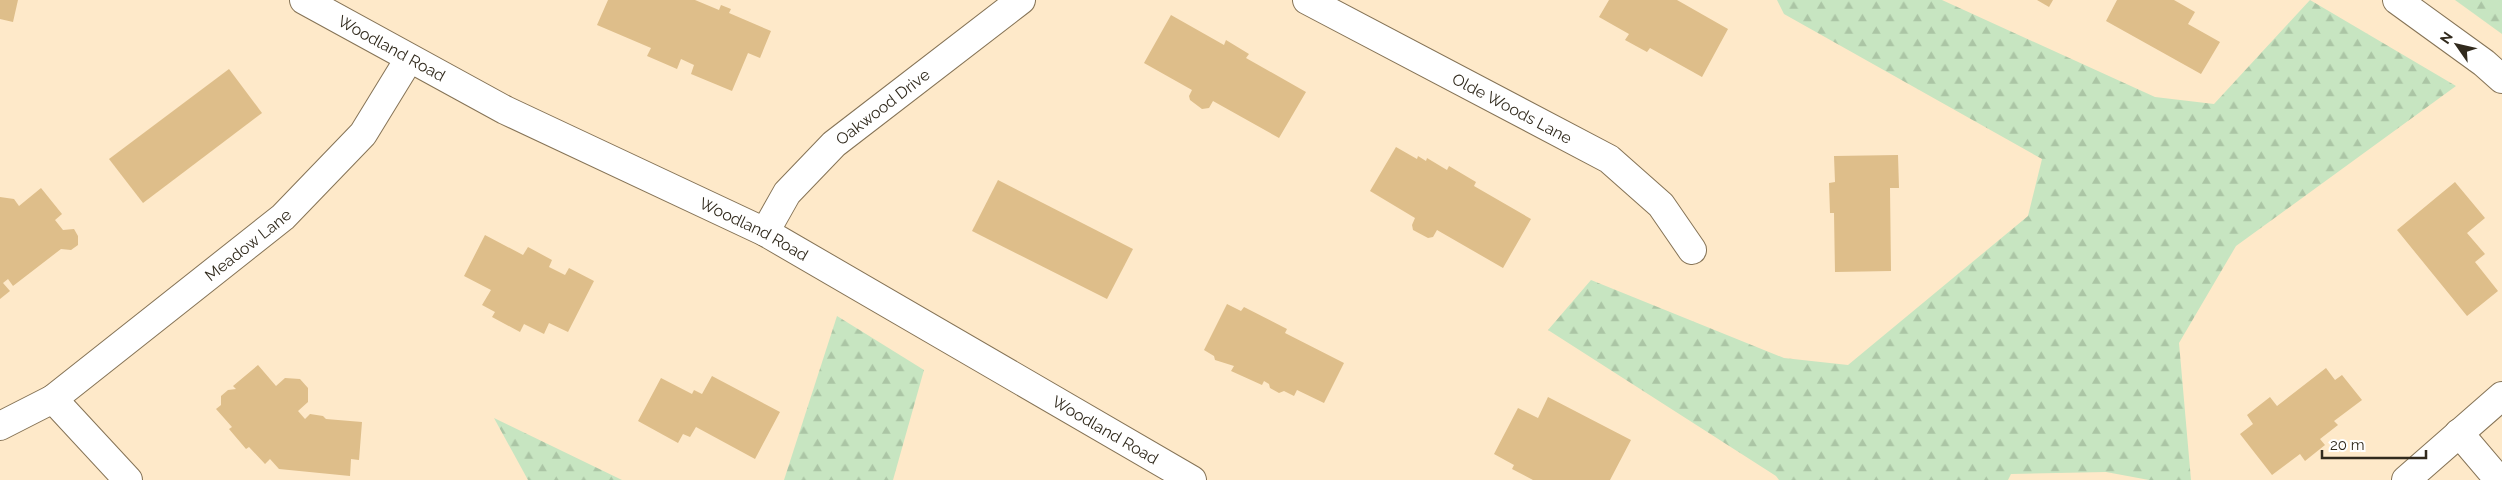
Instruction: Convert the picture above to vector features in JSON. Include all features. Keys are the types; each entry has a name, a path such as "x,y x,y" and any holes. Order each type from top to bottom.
{"street":[{"name":"Woodland Road","path":"304,0 505,110 765,232 1192,480"},
{"name":"Oakwood Drive","path":"765,232 787,193 834,144 1021,0"},
{"name":"Olde Woods Lane","path":"1307,0 1609,159 1661,204 1692,250"},
{"path":"2397,0 2484,63 2502,79"},
{"name":"Meadow Lane","path":"0,426 53,399 283,217 363,134 409,59"},
{"path":"2406,480 2502,396"},
{"path":"53,399 128,480"},
{"path":"2459,434 2499,480"}],"green space":[{"path":"1777,0 1942,0 2155,97 2214,104 2310,0 2456,86 2236,246 2179,343 2191,480 2149,480 2106,472 2011,474 2008,480 1779,480 1776,476 1548,330 1591,280 1784,358 1848,365 2028,216 2042,159 1784,14"},
{"path":"2455,0 2502,0 2502,34"},
{"path":"837,316 924,370 893,480 784,480"},
{"path":"494,418 622,480 528,480"}],"building":[{"path":"0,0 18,0 13,22 0,19"},
{"path":"608,0 695,0 719,10 721,5 731,9 729,13 771,31 760,58 748,53 732,91 691,74 694,65 681,59 677,69 647,56 651,48 597,25"},
{"path":"1609,0 1677,0 1728,29 1702,77 1650,48 1647,52 1625,40 1629,34 1599,17"},
{"path":"2037,0 2053,0 2049,7"},
{"path":"2117,0 2174,0 2195,12 2188,24 2220,42 2201,74 2106,21"},
{"path":"1171,15 1224,45 1226,40 1249,54 1246,58 1306,92 1279,138 1213,101 1209,108 1202,109 1190,100 1189,96 1192,90 1144,63"},
{"path":"229,69 262,113 143,203 109,159"},
{"path":"1396,147 1417,159 1418,156 1426,161 1427,158 1447,170 1449,166 1476,182 1474,186 1531,219 1503,268 1437,230 1433,237 1428,238 1413,230 1412,225 1415,218 1370,191"},
{"path":"1898,155 1899,188 1890,188 1891,271 1835,272 1834,213 1830,213 1829,183 1835,182 1834,156"},
{"path":"998,180 1133,249 1107,299 972,231"},
{"path":"2455,182 2485,218 2467,233 2485,254 2475,262 2498,291 2467,316 2397,230"},
{"path":"41,188 62,214 55,220 63,230 74,229 78,236 78,245 71,250 61,249 13,286 8,279 3,283 10,291 0,299 0,197 14,199 19,206"},
{"path":"485,235 523,255 528,247 552,260 549,267 565,275 569,268 594,281 568,332 549,323 544,334 524,324 520,332 492,317 495,312 482,305 491,290 464,276"},
{"path":"1227,304 1241,311 1244,307 1287,329 1285,333 1344,363 1324,403 1297,390 1294,396 1284,391 1279,393 1270,388 1269,384 1264,381 1262,385 1231,371 1234,366 1215,360 1214,356 1204,350"},
{"path":"258,365 276,386 285,378 300,379 308,388 308,402 298,411 305,419 310,414 323,416 326,419 362,422 359,460 351,459 350,476 279,469 270,459 265,464 249,447 246,449 229,429 232,427 216,409 221,405 221,396 228,390 236,389 233,386"},
{"path":"2326,368 2335,380 2342,375 2362,400 2334,421 2338,425 2320,439 2325,445 2305,461 2300,454 2272,475 2240,434 2253,424 2247,415 2270,397 2277,406"},
{"path":"712,376 780,412 755,459 696,427 690,437 683,434 678,443 638,421 661,378 692,394 694,390 702,394"},
{"path":"1548,397 1631,440 1610,480 1533,480 1512,469 1514,465 1494,454 1518,408 1538,418"}]}
